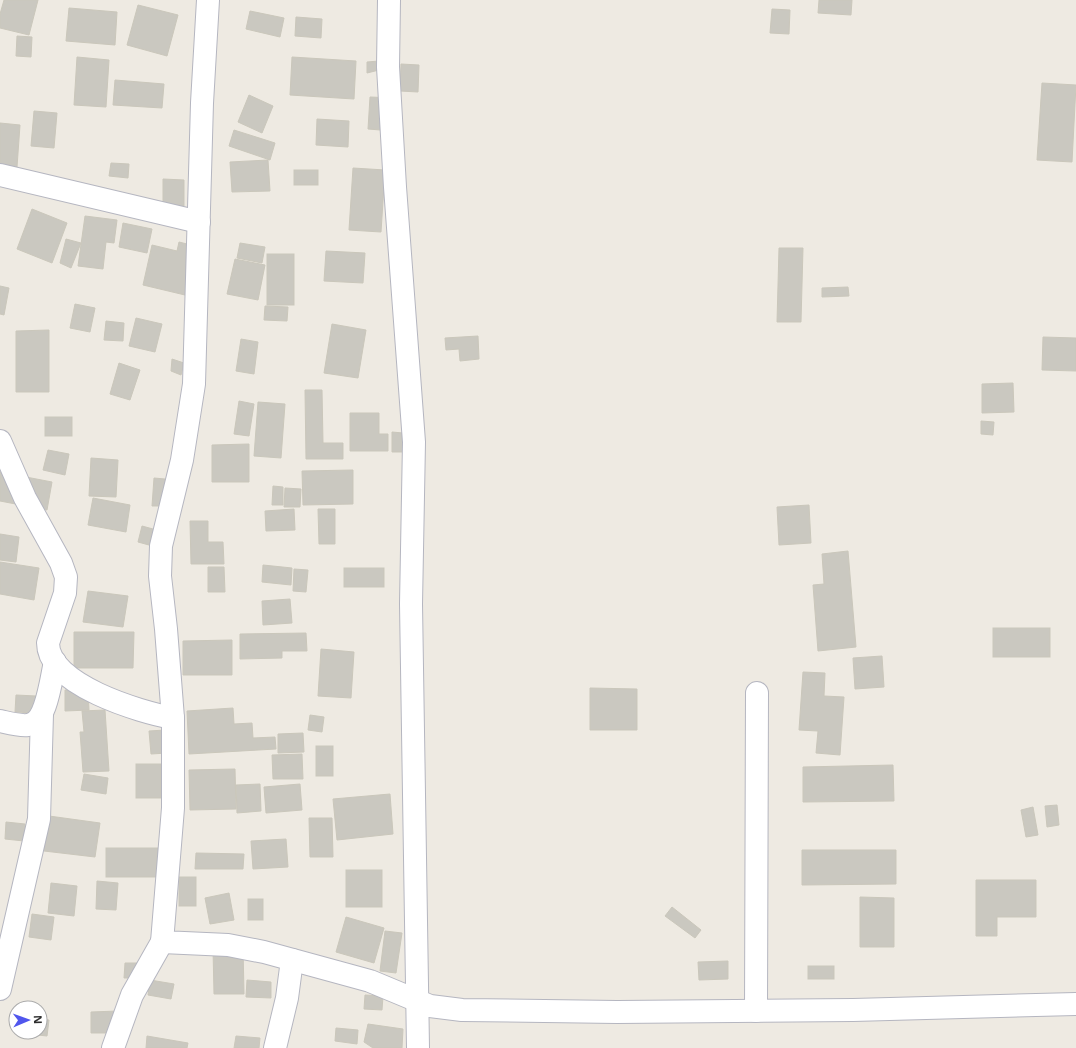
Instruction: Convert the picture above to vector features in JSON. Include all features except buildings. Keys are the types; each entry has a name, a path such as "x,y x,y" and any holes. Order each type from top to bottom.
{"street":[{"path":"113,1048 132,995 162,942 173,808 173,718 166,628 160,576 162,546 182,460 194,384 202,103 208,0"},
{"path":"389,0 388,67 403,311 414,442 411,612 418,1048"},
{"path":"0,175 199,222"},
{"path":"0,441 25,498 61,563 66,577 65,594 48,643 48,651 65,673 110,699 148,713 173,718"},
{"path":"0,988 39,819 42,714 55,662"},
{"path":"756,1011 757,694"},
{"path":"0,721 27,725 37,722 42,714"},
{"path":"162,942 228,945 264,952 370,981 430,1006 462,1010 617,1012 756,1011 1076,1004"},
{"path":"275,1048 287,998 292,960"}]}
